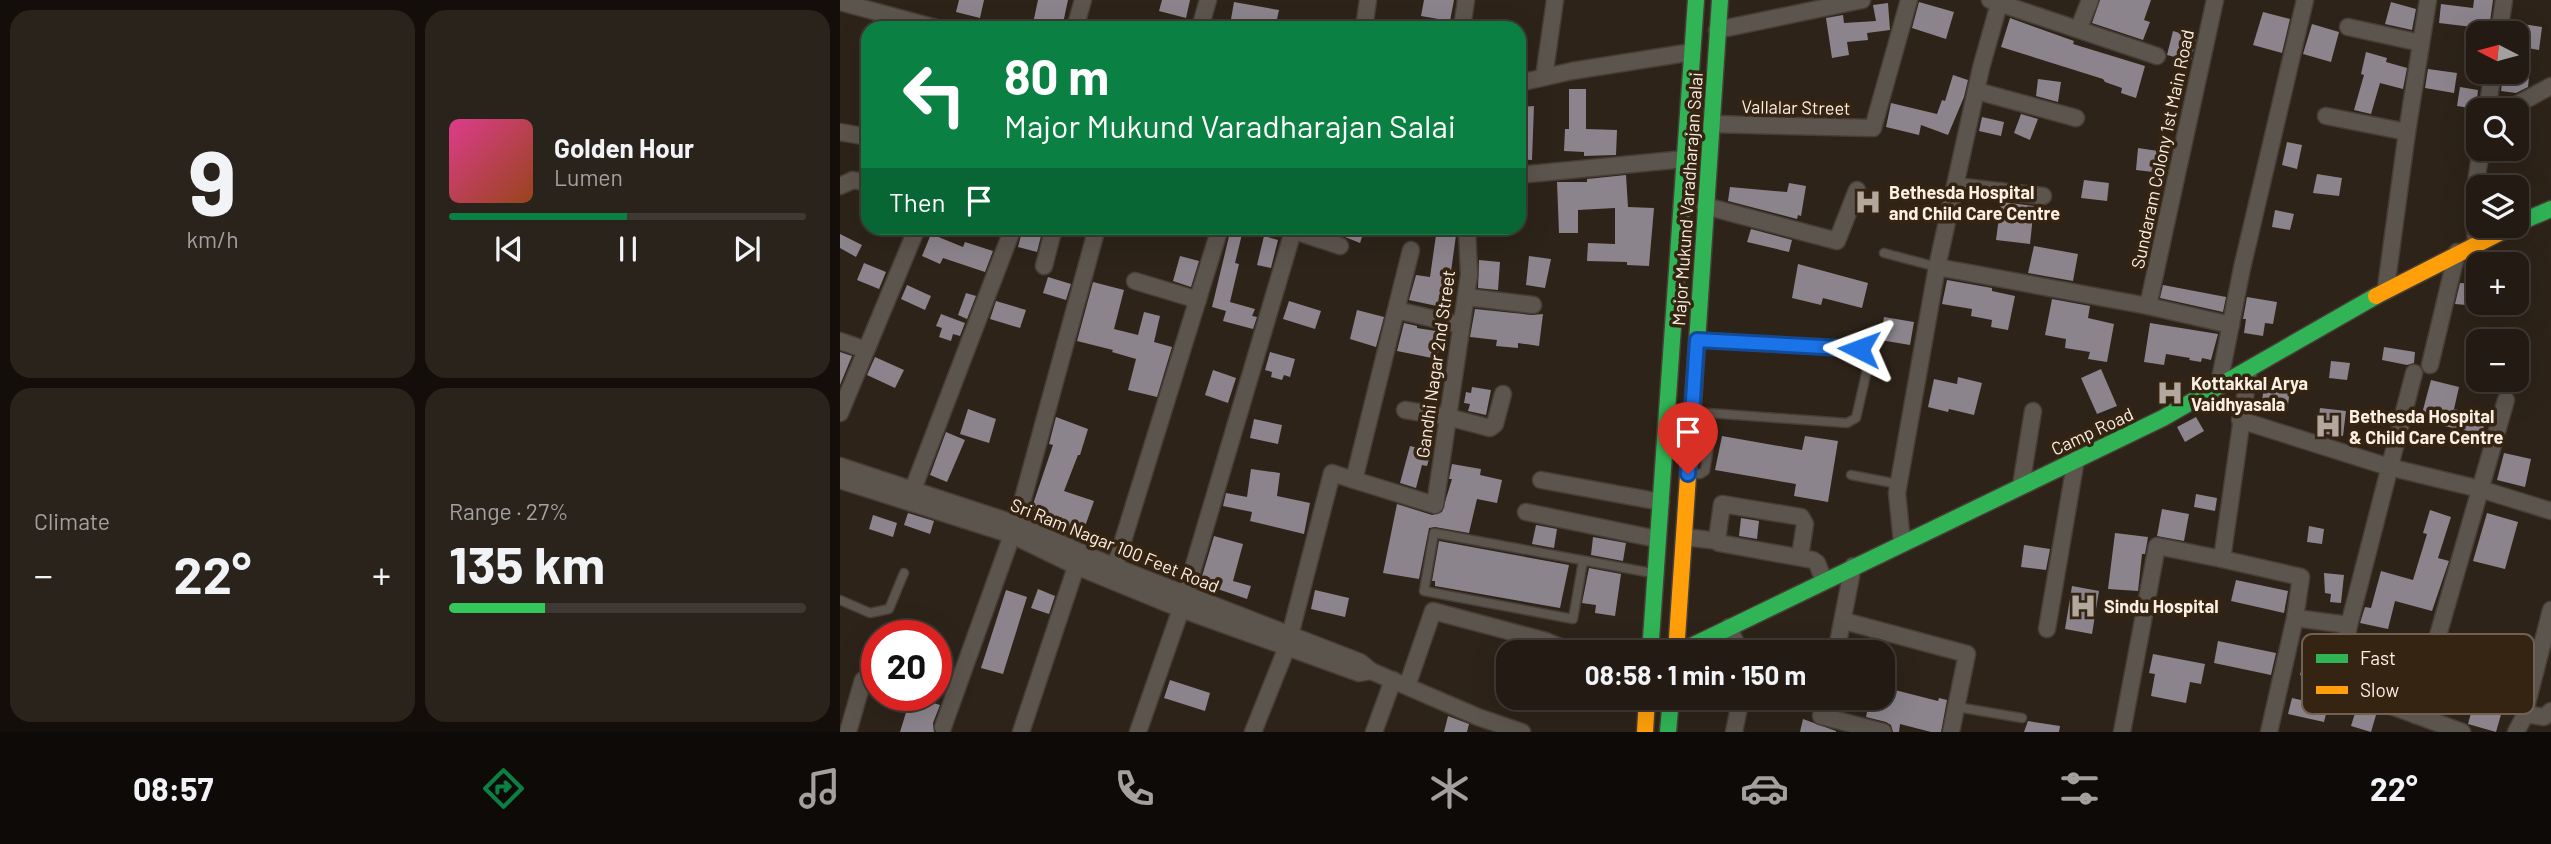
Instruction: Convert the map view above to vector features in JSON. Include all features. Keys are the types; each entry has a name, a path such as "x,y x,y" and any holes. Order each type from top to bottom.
{"main road":[{"name":"Major Mukund Varadharajan Salai","path":"1651,640 1696,0"},
{"name":"Major Mukund Varadharajan Salai","path":"1677,640 1720,0"},
{"name":"Camp Road","path":"2529,219 2551,209"},
{"name":"Camp Road","path":"1702,640 2163,418 2218,389 2386,289 2485,238"},
{"path":"1645,732 1646,710"},
{"path":"1668,732 1670,710"}],"street":[{"path":"1077,21 1083,0"},
{"path":"1202,21 1208,0"},
{"path":"1365,21 1367,0"},
{"path":"1463,21 1466,0"},
{"path":"1544,77 1555,0"},
{"path":"1717,30 1862,0"},
{"name":"Vallalar Street","path":"1711,124 1874,128 1909,0"},
{"path":"2079,28 2090,0"},
{"name":"Sundaram Colony 1st Main Road","path":"2147,306 2215,0"},
{"path":"2218,389 2242,268 2305,0"},
{"path":"2386,289 2428,0"},
{"path":"2501,21 2504,0"},
{"path":"840,2 910,21"},
{"path":"1902,542 1898,484 1937,267 1994,2 2157,56"},
{"path":"2348,27 2421,43"},
{"path":"1526,81 1692,52"},
{"path":"2529,98 2551,86"},
{"path":"1977,91 2076,118"},
{"path":"2326,116 2407,132"},
{"path":"840,132 861,136"},
{"path":"1526,174 1685,159"},
{"path":"2476,242 2474,196 2479,161"},
{"path":"840,186 853,180 861,182"},
{"path":"1955,186 2043,196"},
{"path":"1705,206 1837,241 1857,191"},
{"path":"840,413 914,235"},
{"path":"911,495 1010,235"},
{"path":"1044,266 1052,235"},
{"path":"943,727 1014,530 1095,235"},
{"path":"1113,574 1218,235"},
{"path":"1138,732 1183,602 1289,235"},
{"path":"1310,235 1340,246"},
{"name":"Gandhi Nagar 2nd Street","path":"1354,480 1435,505 1469,275 1467,235"},
{"path":"1253,732 1289,641 1332,473 1354,480 1411,250"},
{"path":"2430,365 2457,251"},
{"path":"1937,267 2147,306 2231,325"},
{"path":"1135,281 1198,300"},
{"path":"1466,297 1533,305"},
{"path":"1396,310 1461,325"},
{"path":"840,341 866,350"},
{"path":"2222,559 2249,369"},
{"path":"2347,634 2414,373"},
{"path":"1405,410 1448,417 1484,428 1493,427 1503,394"},
{"path":"2438,634 2506,400"},
{"path":"2021,486 2033,411"},
{"path":"2241,420 2389,467 2480,489 2551,511"},
{"path":"2048,629 2076,459"},
{"name":"Sri Ram Nagar 100 Feet Road","path":"840,466 911,495 1014,530 1113,574 1289,641 1359,673 1371,671 1478,717 1522,732"},
{"name":"Sri Ram Nagar 100 Feet Road","path":"840,480 911,495"},
{"path":"1541,480 1661,502"},
{"path":"1717,541 1722,505 1801,517 1805,524 1800,556"},
{"path":"1526,512 1657,539"},
{"path":"1685,537 1800,556 1817,563 1824,581"},
{"path":"2122,732 2157,546 2301,577 2295,618 2269,732"},
{"path":"1021,732 1078,559"},
{"path":"1839,640 1853,566"},
{"path":"2534,677 2551,610"},
{"path":"1374,732 1433,611 1542,640"},
{"path":"2295,618 2349,625"},
{"path":"1844,621 1967,654 1951,732"},
{"path":"1729,627 1734,640"},
{"path":"848,732 861,687"},
{"path":"1734,732 1739,710"},
{"path":"1822,710 1821,716 1883,732"},
{"path":"2530,714 2544,717 2551,711"},
{"path":"2516,732 2525,714"},
{"path":"2415,715 2462,732"}],"lane":[{"path":"1884,253 1937,267"},
{"path":"1692,417 1847,423 1856,418 1870,357 1859,349 1697,340"},
{"path":"1851,475 1898,484"},
{"path":"1583,561 1573,619 1424,591 1434,533 1654,573"},
{"path":"840,600 870,613 889,609 904,573"},
{"path":"1957,707 2022,718"}],"building":[{"path":"959,0 984,0 980,18 956,12"},
{"path":"1038,0 1068,0 1064,21 1034,21"},
{"path":"1162,0 1190,0 1186,18 1159,11"},
{"path":"1424,0 1454,0 1450,21 1421,16"},
{"path":"2100,0 2151,0 2144,20 2150,22 2143,40 2092,23"},
{"path":"2474,0 2493,0 2490,21 2466,21 2466,26 2439,23 2441,4 2473,8"},
{"path":"1234,2 1279,10 1277,21 1231,21"},
{"path":"1919,2 1954,12 1946,39 1912,28"},
{"path":"2391,2 2416,9 2412,30 2385,24"},
{"path":"1888,3 1890,30 1867,33 1868,40 1847,42 1849,55 1832,58 1826,18 1843,15 1844,23 1876,21 1873,5"},
{"path":"2263,12 2290,19 2282,53 2253,45"},
{"path":"2010,18 2074,41 2073,44 2145,66 2136,98 2121,93 2122,88 2103,79 2001,47"},
{"path":"2312,24 2339,32 2331,62 2303,54"},
{"path":"2529,25 2542,27 2539,50 2529,48"},
{"path":"2173,31 2196,38 2191,61 2167,55"},
{"path":"2366,52 2407,68 2403,89 2380,83 2371,114 2354,110 2364,75 2361,74"},
{"path":"2428,69 2457,73 2454,93 2425,88"},
{"path":"1953,75 1968,80 1948,135 1921,125 1919,135 1886,127 1891,103 1937,114 1942,100 1945,101"},
{"path":"2038,79 2061,82 2058,102 2036,96"},
{"path":"2502,84 2528,84 2528,87 2516,93 2501,91"},
{"path":"2460,87 2478,90 2477,98 2466,98 2466,107 2457,106"},
{"path":"1569,89 1586,89 1586,129 1617,130 1616,155 1584,156 1584,152 1564,151 1565,129 1569,129"},
{"path":"1534,106 1532,160 1526,160 1526,107"},
{"path":"2021,114 2038,119 2030,140 2014,133"},
{"path":"1982,117 2004,122 2001,136 1979,131"},
{"path":"2287,142 2302,145 2297,169 2282,165"},
{"path":"2138,148 2165,152 2162,173 2136,170"},
{"path":"2317,174 2342,178 2339,196 2313,193"},
{"path":"1626,175 1628,207 1654,208 1649,266 1627,265 1627,262 1587,261 1588,243 1615,244 1615,208 1578,210 1578,233 1559,233 1557,182 1587,182 1587,179"},
{"path":"2084,180 2109,183 2107,201 2081,198"},
{"path":"1789,183 1806,186 1801,216 1798,215 1797,219 1728,201 1730,187 1787,192"},
{"path":"2001,202 2034,206 2030,244 1996,240"},
{"path":"2275,210 2294,214 2290,230 2272,227"},
{"path":"1751,229 1792,240 1789,252 1747,242"},
{"path":"840,234 862,245 856,257 840,248"},
{"path":"931,235 963,247 965,242 993,251 985,272 943,258 940,264 922,256"},
{"path":"1021,235 1041,235 1037,252 1018,247"},
{"path":"1229,235 1242,235 1235,263 1239,264 1230,302 1255,309 1252,316 1257,317 1253,329 1223,321 1226,311 1212,307"},
{"path":"1346,235 1363,235 1360,243"},
{"path":"1436,235 1456,235 1446,308 1409,300 1416,275 1430,277"},
{"path":"1264,236 1278,240 1271,268 1257,265"},
{"path":"2034,246 2078,254 2073,281 2028,273"},
{"path":"1180,256 1199,261 1191,287 1173,281"},
{"path":"1529,256 1551,259 1545,288 1526,285"},
{"path":"1479,260 1500,262 1498,290 1478,288"},
{"path":"864,263 886,272 879,289 857,280"},
{"path":"1798,264 1868,283 1862,308 1823,298 1821,305 1792,298"},
{"path":"1048,277 1071,284 1066,300 1043,293"},
{"path":"1947,280 1992,288 1992,291 2015,296 2008,330 1991,327 1992,320 1971,316 1972,309 1942,304"},
{"path":"1093,282 1124,290 1114,329 1138,335 1144,312 1160,316 1154,342 1172,347 1157,397 1128,390 1136,359 1077,341"},
{"path":"2460,283 2466,283 2466,305 2455,304"},
{"path":"907,285 931,296 925,310 901,299"},
{"path":"2163,285 2226,297 2223,312 2160,298"},
{"path":"966,293 976,296 967,319 958,315"},
{"path":"2247,297 2277,302 2273,324 2265,323 2263,336 2244,333 2246,319 2243,319"},
{"path":"2052,299 2090,306 2088,318 2114,324 2107,362 2088,359 2090,352 2065,348 2066,339 2045,335"},
{"path":"996,301 1026,310 1020,328 990,319"},
{"path":"1289,301 1321,311 1315,329 1283,319"},
{"path":"1475,309 1543,314 1539,346 1518,343 1518,348 1496,346 1497,340 1470,337"},
{"path":"1357,310 1384,317 1376,347 1350,339"},
{"path":"941,314 965,323 960,336 953,334 951,341 939,337 942,328 936,326"},
{"path":"1884,317 1914,322 1910,345 1880,340"},
{"path":"1404,323 1442,332 1437,359 1397,351"},
{"path":"2150,323 2218,334 2211,360 2202,358 2201,362 2166,354 2164,365 2144,362"},
{"path":"2384,347 2415,352 2414,363 2407,365 2382,360"},
{"path":"840,352 852,356 840,385"},
{"path":"1270,352 1295,359 1290,377 1284,375 1282,380 1271,377 1272,372 1265,370"},
{"path":"875,357 904,370 895,388 867,375"},
{"path":"2331,361 2350,363 2347,380 2329,378"},
{"path":"2101,369 2117,406 2097,414 2081,378"},
{"path":"1213,370 1236,378 1228,403 1205,395"},
{"path":"1958,377 1982,383 1974,415 1928,407 1934,379 1957,384"},
{"path":"2431,380 2459,387 2454,409 2486,417 2482,434 2420,421"},
{"path":"2264,385 2290,389 2287,413 2261,410"},
{"path":"1472,387 1491,390 1486,415 1468,411 1470,404 1464,403 1466,392 1471,393"},
{"path":"2320,408 2346,411 2343,436 2317,433"},
{"path":"968,409 996,419 989,443 960,434"},
{"path":"1056,417 1088,429 1064,491 1094,501 1082,535 1062,528 1064,522 1031,510 1053,445 1049,444"},
{"path":"2196,417 2204,431 2185,442 2177,427"},
{"path":"1254,419 1282,425 1278,444 1250,438"},
{"path":"946,432 965,440 947,482 930,475"},
{"path":"1722,436 1802,450 1805,436 1838,441 1828,502 1794,496 1796,484 1715,470"},
{"path":"1410,446 1431,451 1427,466 1422,465 1416,488 1400,483"},
{"path":"2504,453 2531,459 2525,487 2497,480"},
{"path":"1452,464 1481,469 1480,475 1502,480 1497,503 1477,499 1469,533 1429,528 1419,579 1383,573 1397,504 1432,515 1442,512 1452,479 1449,479"},
{"path":"1251,469 1280,473 1277,496 1310,503 1304,534 1250,521 1252,512 1223,506 1226,493 1247,497"},
{"path":"2196,494 2217,498 2215,511 2194,507"},
{"path":"2162,509 2189,514 2184,541 2157,536"},
{"path":"2430,510 2451,517 2438,558 2449,561 2432,611 2395,601 2388,629 2360,623 2365,607 2371,608 2381,571 2413,580 2427,534 2423,533"},
{"path":"908,513 934,521 930,534 904,525"},
{"path":"2487,513 2518,522 2505,569 2473,561"},
{"path":"873,515 897,523 893,537 869,529"},
{"path":"1741,518 1759,521 1757,539 1739,536"},
{"path":"1536,525 1557,529 1554,548 1532,544"},
{"path":"2309,526 2324,529 2322,544 2307,542"},
{"path":"2115,533 2148,537 2145,554 2142,554 2138,591 2108,589"},
{"path":"1214,536 1243,544 1233,581 1251,586 1247,599 1200,583"},
{"path":"1593,537 1626,543 1623,561 1591,555"},
{"path":"1439,541 1569,565 1560,608 1435,586 1435,581 1432,581"},
{"path":"2024,545 2050,549 2046,570 2021,567"},
{"path":"1589,568 1621,574 1615,616 1595,613 1596,605 1582,603"},
{"path":"2324,573 2344,575 2341,603 2330,602 2331,594 2325,593"},
{"path":"2236,580 2288,591 2284,613 2231,601"},
{"path":"2072,586 2099,591 2092,634 2065,629"},
{"path":"1038,589 1055,596 1049,614 1031,608"},
{"path":"1006,590 1027,597 1003,674 981,668"},
{"path":"1315,590 1349,598 1345,617 1311,609"},
{"path":"2218,641 2276,653 2271,675 2214,663"},
{"path":"2153,654 2205,664 2201,684 2190,682 2186,703 2151,696 2155,674 2149,673"},
{"path":"1170,680 1210,693 1205,711 1164,698"},
{"path":"1895,690 1938,701 1939,698 1947,700 1941,732 1900,724 1899,732 1893,732 1891,725 1886,722 1866,717 1867,712 1859,710 1895,710"},
{"path":"2292,698 2302,700 2302,714 2326,714 2324,722 2288,714"},
{"path":"906,711 938,711 933,723 934,732 900,732"},
{"path":"2355,714 2376,715 2371,732 2351,726"},
{"path":"2471,714 2501,714 2496,732 2468,724"},
{"path":"1448,716 1469,724 1467,732 1444,732"},
{"path":"1803,719 1836,731 1836,732 1800,732"},
{"path":"2028,721 2060,726 2059,732 2024,732"}],"traffic: fast":[{"path":"1651,640 1696,0"},
{"path":"1694,387 1720,0"},
{"path":"2529,218 2551,209"},
{"path":"1704,640 2163,418 2376,296"},
{"path":"1668,732 1670,710"}],"traffic: slow":[{"path":"2376,296 2490,238"},
{"path":"1677,640 1694,387"},
{"path":"1645,732 1646,710"}],"place":[{"name":"Bethesda Hospital and Child Care Centre","path":"1868,202"},
{"name":"Kottakkal Arya Vaidhyasala","path":"2170,393"},
{"name":"Bethesda Hospital & Child Care Centre","path":"2328,426"},
{"name":"Sindu Hospital","path":"2083,606"}],"route":[{"path":"1688,474 1697,340 1859,349"}]}
